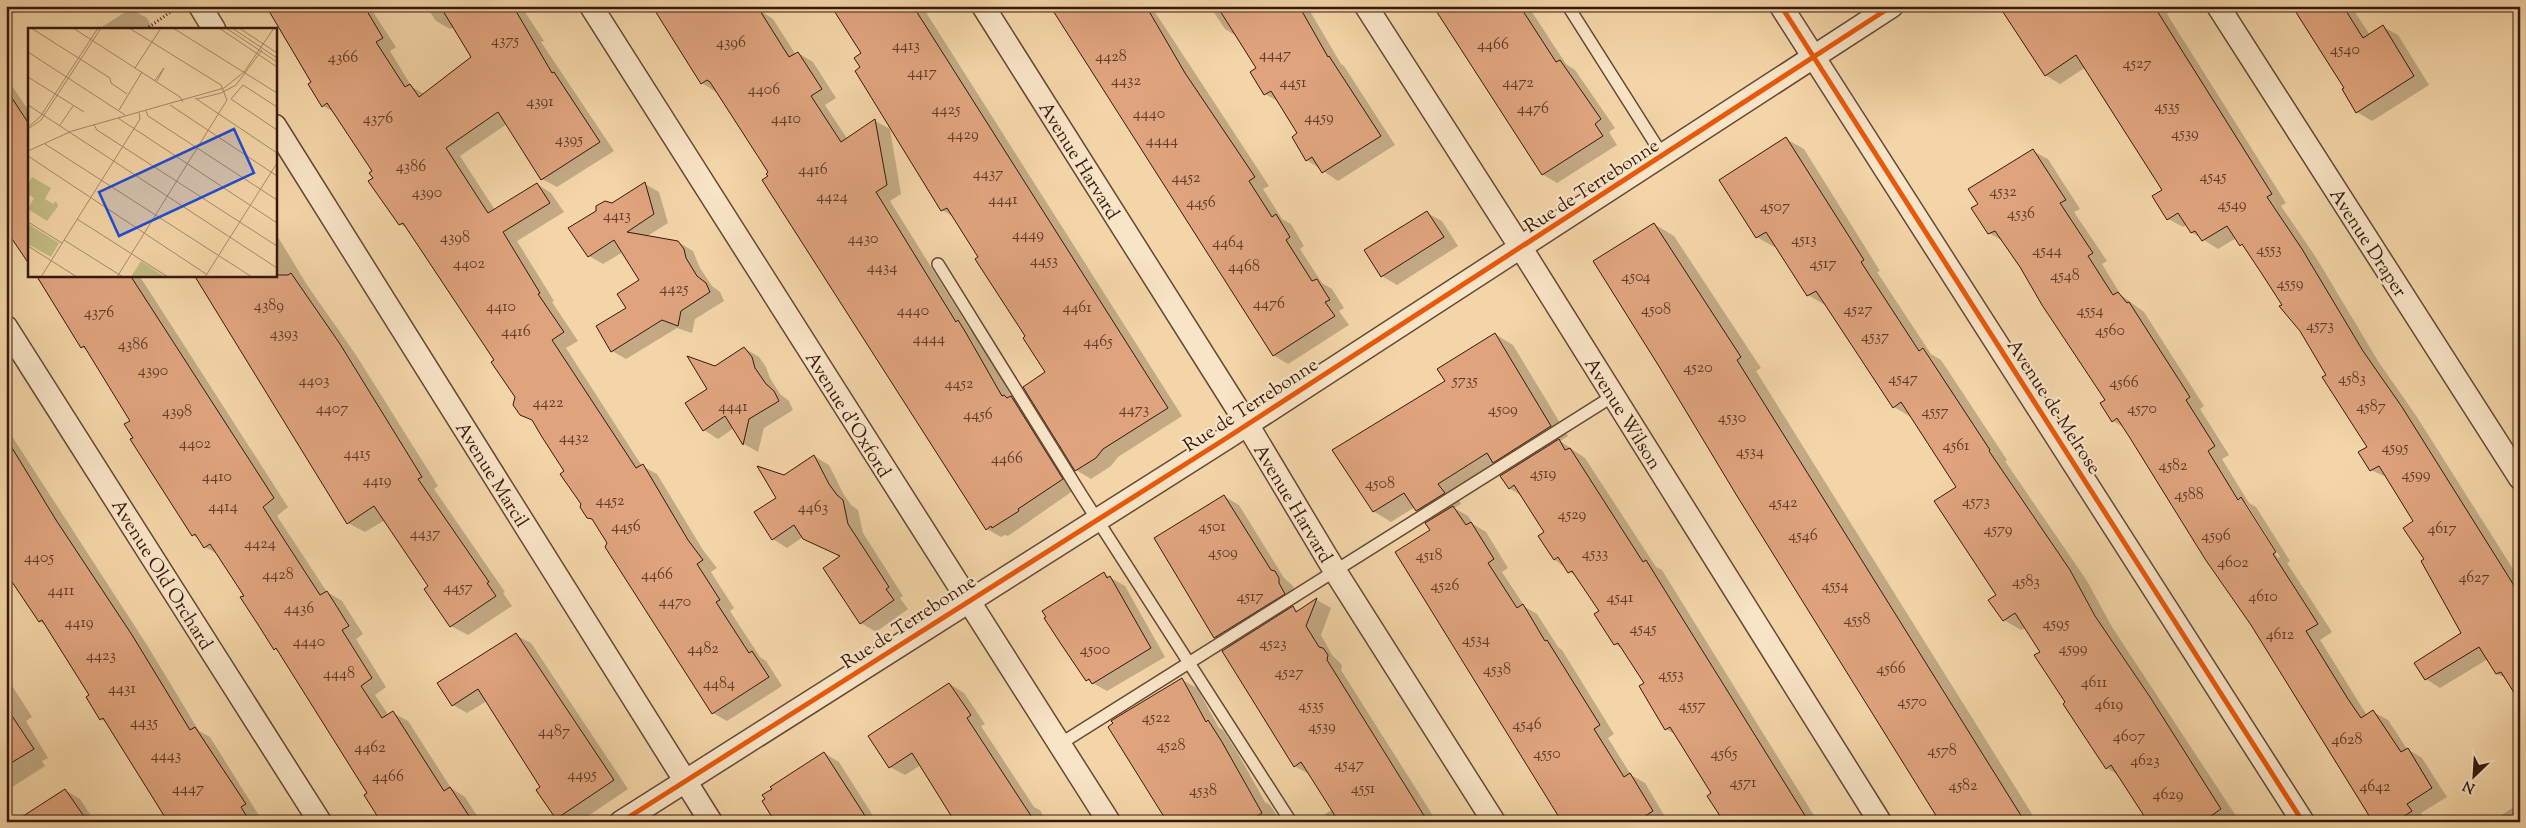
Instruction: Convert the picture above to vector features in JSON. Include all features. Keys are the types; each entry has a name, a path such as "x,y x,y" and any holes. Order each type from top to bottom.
{"street":[{"path":"200,6 213,28"},
{"name":"Avenue d'Oxford","path":"591,6 1109,822"},
{"name":"Avenue Harvard","path":"983,6 1247,424 1335,571 1494,822"},
{"name":"Avenue Wilson","path":"1366,6 1521,248 1880,822"},
{"name":"Avenue de Melrose","path":"1781,6 2303,822"},
{"name":"Rue de Terrebonne","path":"621,822 1247,424 1892,6"},
{"name":"Avenue Draper","path":"2218,6 2520,478"},
{"name":"Avenue Marcil","path":"276,128 711,822"},
{"name":"Avenue Old Orchard","path":"6,327 320,822"}],"lane":[{"path":"1568,6 1663,156"},
{"path":"938,264 1097,520 1291,822"},
{"path":"1060,744 1613,396"}],"path":[{"path":"147,28 176,8"}],"building":[{"path":"266,6 364,6 383,38 376,42 405,87 410,84 419,97 471,57 440,6 513,6 552,73 554,72 600,142 541,180 498,112 446,148 488,213 537,183 550,203 503,232 540,293 538,294 564,332 552,340 636,468 643,464 688,540 703,560 697,564 720,600 716,602 749,653 752,651 769,677 712,714 605,547 607,543 592,519 587,518 580,507 581,504 560,474 564,471 532,420 520,415 513,405 515,397 491,362 494,360 403,223 399,225 368,181 373,178 369,173 372,171 327,103 322,107 308,84 311,82"},
{"path":"652,6 757,6 789,57 798,52 822,89 811,96 841,142 875,119 887,185 876,192 956,322 958,320 1002,396 1004,395 1007,398 1011,396 1063,479 1018,509 1019,511 986,530 762,180 768,176 766,174 768,172 710,82 707,80 701,84"},
{"path":"831,6 913,6 1168,408 1103,449 1096,458 1075,471 1023,387 1045,372 1023,338 1025,336 975,259 978,257 947,208 941,211 855,71 860,67 854,58 861,53"},
{"path":"1050,6 1146,6 1185,73 1255,177 1249,181 1272,217 1276,214 1290,237 1286,240 1312,281 1317,279 1330,300 1325,302 1335,316 1273,356"},
{"path":"1217,6 1299,6 1328,57 1381,136 1322,173 1312,157 1306,161 1292,137 1297,133 1271,91 1264,95 1250,72 1256,68"},
{"path":"1433,6 1512,6 1516,12 1521,8 1556,62 1560,60 1601,119 1595,124 1603,136 1542,175"},
{"path":"1999,6 2154,6 2272,194 2267,197 2302,249 2363,351 2402,407 2520,595 2520,702 2501,672 2496,674 2479,647 2425,680 2414,663 2461,633 2421,561 2424,559 2403,528 2413,521 2379,466 2370,471 2358,452 2367,447 2322,377 2326,375 2300,331 2279,306 2282,305 2262,274 2242,244 2240,246 2227,226 2202,241 2195,231 2191,233 2178,213 2167,220 2152,196 2162,190 2076,55 2045,76"},
{"path":"2292,6 2343,6 2363,38 2383,25 2414,76 2356,113 2342,89 2344,88"},
{"path":"6,89 28,122 28,263 6,230"},
{"path":"1786,137 1864,260 1861,262 1919,351 1923,348 1989,451 2070,570 2095,616 2150,697 2221,809 2202,822 2148,822 2111,765 2106,769 2063,704 2065,702 2034,655 2040,652 2015,613 2003,621 1988,600 1996,595 1934,501 1956,487 1901,402 1893,408 1816,291 1807,296 1766,232 1756,238 1719,180"},
{"path":"2033,149 2066,200 2060,203 2093,253 2088,256 2113,295 2118,292 2127,303 2129,302 2190,397 2186,400 2215,446 2208,451 2238,500 2241,497 2276,552 2273,554 2318,624 2306,631 2348,699 2361,718 2373,710 2401,752 2408,748 2432,788 2407,804 2412,811 2395,822 2373,822 2251,625 2205,559 2117,418 2112,422 2100,403 2105,400 2042,305 2020,267 1995,231 1988,234 1971,208 1978,204 1968,189"},
{"path":"645,182 654,214 627,232 678,241 697,276 706,283 710,292 681,311 678,326 662,320 611,352 596,326 626,308 617,294 639,280 614,240 588,257 568,228 596,211 596,206 605,201 612,203"},
{"path":"1427,211 1444,237 1381,277 1364,250"},
{"path":"1654,223 1741,357 1737,360 2025,822 1940,822 1737,496 1593,261"},
{"path":"291,273 340,344 422,477 418,479 489,582 487,583 496,596 450,627 424,589 428,586 374,506 347,524 195,276 288,275"},
{"path":"37,276 131,276 274,498 263,507 320,595 327,591 349,626 342,630 372,678 361,686 382,718 393,711 444,791 450,787 473,822 381,822 364,795 367,793 276,648 274,650 240,597 244,596 210,544 204,548 195,534 192,536 130,439 133,438 124,424 130,421 84,346 81,348"},
{"path":"1495,333 1551,426 1493,463 1487,453 1438,484 1445,493 1416,511 1404,493 1373,512 1332,450 1445,381 1437,369"},
{"path":"744,347 752,357 755,368 766,384 774,391 779,401 749,419 743,445 725,416 703,431 685,403 707,389 687,356 715,366"},
{"path":"6,438 56,520 132,635 190,730 195,727 246,804 241,807 250,822 168,822 103,718 100,720 86,697 89,695 42,620 39,622 6,573"},
{"path":"1559,439 1565,450 1570,448 1643,562 1646,560 1809,822 1724,822 1707,796 1711,793 1670,727 1665,730 1639,686 1644,683 1618,643 1614,645 1594,614 1599,611 1572,571 1568,573 1558,557 1554,560 1538,536 1544,532 1514,485 1509,489 1500,476"},
{"path":"814,455 829,484 843,500 848,524 889,587 886,589 894,600 860,624 823,568 840,556 803,539 794,525 772,540 754,512 776,498 757,466 784,475"},
{"path":"1224,495 1271,570 1275,571 1285,594 1214,638 1154,538"},
{"path":"1453,506 1466,525 1471,522 1494,559 1488,563 1517,608 1523,604 1545,641 1547,640 1600,725 1594,729 1624,777 1630,773 1653,811 1636,822 1562,822 1395,552 1430,530 1425,523"},
{"path":"1104,572 1107,578 1110,576 1151,648 1092,684 1089,679 1086,681 1044,618 1046,617 1042,611"},
{"path":"1317,598 1306,626 1319,647 1323,648 1328,655 1327,660 1428,822 1339,822 1301,762 1294,767 1222,651 1293,606 1296,612"},
{"path":"516,633 614,780 556,819 536,790 540,787 478,689 452,706 437,683"},
{"path":"1182,678 1206,722 1208,720 1222,742 1262,813 1248,822 1173,822 1170,817 1166,820 1108,727 1113,723 1111,721 1114,719"},
{"path":"949,683 971,715 967,718 1035,822 955,822 912,753 889,768 868,736"},
{"path":"6,707 34,749 6,766"},
{"path":"824,752 869,822 775,822 762,801 765,799 762,795 772,789 770,787"},
{"path":"65,789 88,822 14,822"}],"cycle path":[{"path":"1781,6 2303,822"},
{"path":"621,822 1225,439 1892,6"}]}
